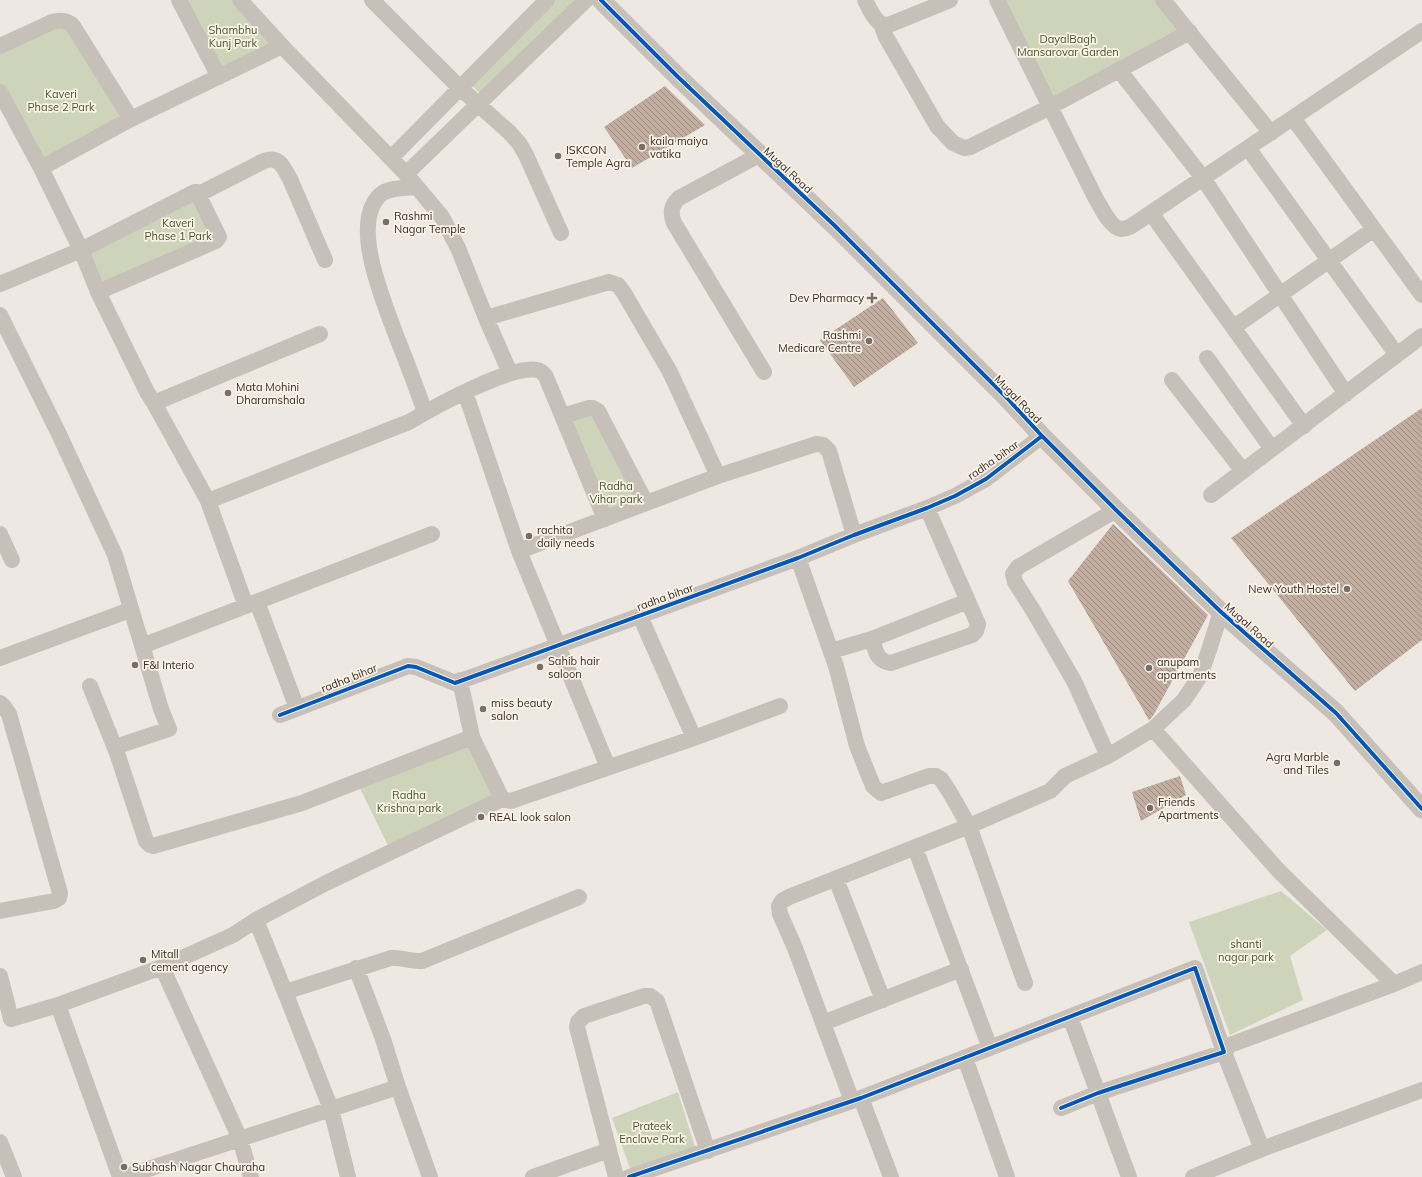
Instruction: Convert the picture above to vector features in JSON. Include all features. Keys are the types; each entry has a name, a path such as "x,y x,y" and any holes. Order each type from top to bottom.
{"street":[{"path":"179,0 219,77"},
{"path":"240,0 282,46 406,174 442,217 450,230 510,373"},
{"path":"372,0 460,88 509,132 523,149 561,233"},
{"path":"390,158 547,0"},
{"path":"406,174 586,0"},
{"name":"Mugal Road","path":"602,0 678,77 834,225 1042,436 1221,612 1336,713 1422,809"},
{"path":"866,0 881,24 886,37 937,126 946,137 958,146 964,148 970,147 1050,107 1190,32"},
{"path":"881,24 891,24 950,0"},
{"path":"997,0 1105,216 1113,225 1122,229 1129,227 1422,31"},
{"path":"1163,0 1271,133"},
{"path":"0,46 52,22 61,20 70,23 131,119"},
{"path":"41,168 131,119 282,46"},
{"path":"1119,70 1203,178 1346,394"},
{"path":"0,92 41,168 81,250 98,292 147,392 208,501 297,708"},
{"path":"1293,118 1422,295"},
{"path":"1248,148 1397,355"},
{"path":"759,155 679,198 671,208 674,223 764,372"},
{"path":"0,284 81,250 195,192 198,192 199,194 264,161 273,159 284,168 290,179 325,260"},
{"path":"417,187 388,191 378,196 369,214 368,239 375,275 425,412"},
{"path":"98,292 216,241 218,237 199,194"},
{"path":"1150,213 1234,327 1304,426"},
{"path":"1234,327 1374,229"},
{"path":"486,318 608,282 618,285 670,372 718,476"},
{"path":"0,315 58,432 115,555 130,610 161,709 169,729 115,747"},
{"path":"154,403 320,334"},
{"path":"1211,495 1422,336"},
{"path":"1207,358 1272,449"},
{"path":"208,501 409,422 425,412 466,392 510,373 536,369 543,373 563,416 605,519"},
{"path":"1172,380 1243,471"},
{"path":"466,392 519,551 559,645 608,768"},
{"path":"563,416 589,408 593,408 598,411 646,503"},
{"name":"radha bihar","path":"280,715 408,666 416,667 449,681 455,682 640,616 798,558 854,535 927,508 986,480 1042,436"},
{"path":"519,551 718,476 816,444 823,445 829,451 854,535"},
{"path":"872,639 878,657 884,662 891,663 972,635 976,631 978,624 927,508"},
{"path":"1108,756 1074,681 1016,582 1013,574 1018,567 1116,510"},
{"path":"0,534 12,560"},
{"path":"142,646 432,534"},
{"path":"798,558 836,666 857,746 873,786 881,793 930,776 936,776 941,780 969,826 1025,983"},
{"path":"830,651 872,639 968,601"},
{"path":"0,658 130,610"},
{"path":"891,1177 823,1023 780,914 779,906 782,901 789,897 916,848 1050,791 1066,776 1108,756 1153,729 1184,700 1200,676 1221,612"},
{"path":"640,616 694,738"},
{"path":"460,680 472,737 502,798"},
{"path":"90,686 115,747 146,840 153,846 302,803 472,737"},
{"path":"0,703 9,714 60,893 59,898 54,901 0,911"},
{"path":"0,976 6,1021 58,1005 162,967 233,935 256,920 333,880 502,798 511,801 694,738 780,706"},
{"path":"1153,729 1278,870 1394,984"},
{"path":"916,848 990,1048"},
{"path":"836,878 883,1000"},
{"path":"285,992 391,958 415,962 422,961 579,897"},
{"path":"256,920 331,1109 348,1177"},
{"path":"162,967 240,1139 251,1177"},
{"path":"356,968 384,1039 398,1086 430,1177"},
{"path":"630,1177 857,1100 1195,968 1224,1052 1262,1149"},
{"path":"823,1023 960,969"},
{"path":"1061,1108 1098,1093 1224,1052 1230,1045 1394,984 1422,972"},
{"path":"616,1177 577,1027 578,1022 584,1016 644,996 650,996 656,1001 708,1151"},
{"path":"58,1005 120,1177"},
{"path":"1070,1017 1129,1177"},
{"path":"965,1058 1007,1177"},
{"path":"124,1177 398,1086"},
{"path":"1193,1177 1262,1149 1422,1090"},
{"path":"0,1142 10,1176"},
{"path":"533,1177 609,1150"}],"green space":[{"name":"Shambhu Kunj Park","path":"183,0 240,0 282,46 219,77"},
{"path":"547,0 586,0 485,98 467,81"},
{"name":"DayalBagh Mansarovar Garden","path":"993,0 1165,0 1190,32 1050,107"},
{"name":"Kaveri Phase 2 Park","path":"48,24 73,26 131,119 41,168 0,92 0,46"},
{"name":"Kaveri Phase 1 Park","path":"199,194 219,237 98,292 81,250"},
{"name":"Radha Vihar park","path":"593,408 646,503 605,519 563,416"},
{"name":"Radha Krishna park","path":"472,737 502,799 391,852 357,782"},
{"name":"shanti nagar park","path":"1281,891 1327,930 1290,956 1303,1000 1230,1035 1189,922"},
{"name":"Prateek Enclave Park","path":"678,1092 695,1147 631,1171 612,1118"}],"building":[{"name":"kaila maiya vatika","path":"665,86 705,125 632,168 604,127"},
{"name":"Rashmi Medicare Centre","path":"883,298 918,343 854,387 820,340"},
{"name":"New Youth Hostel","path":"1422,408 1422,640 1355,691 1231,538"},
{"name":"anupam apartments","path":"1113,524 1208,615 1153,716 1149,720 1068,581"},
{"name":"Friends Apartments","path":"1180,776 1186,795 1141,821 1132,792"}],"cycle path":[{"path":"601,0 678,77 834,225 1007,398 1042,436 1221,612 1336,713 1422,809"},
{"path":"280,715 408,666 416,667 455,683 798,558 955,496 986,479 1042,436"},
{"path":"629,1177 861,1098 1195,968 1224,1052 1098,1093 1061,1108"}],"place":[{"name":"kaila maiya vatika","path":"642,147"},
{"name":"ISKCON Temple Agra","path":"558,156"},
{"name":"Rashmi Nagar Temple","path":"386,222"},
{"name":"Dev Pharmacy","path":"872,298"},
{"name":"Rashmi Medicare Centre","path":"869,341"},
{"name":"Mata Mohini Dharamshala","path":"228,393"},
{"name":"rachita daily needs","path":"529,536"},
{"name":"New Youth Hostel","path":"1347,589"},
{"name":"F&I Interio","path":"135,665"},
{"name":"Sahib hair saloon","path":"540,667"},
{"name":"anupam apartments","path":"1149,668"},
{"name":"miss beauty salon","path":"483,709"},
{"name":"Agra Marble and Tiles","path":"1337,763"},
{"name":"Friends Apartments","path":"1150,808"},
{"name":"REAL look salon","path":"481,817"},
{"name":"Mitall cement agency","path":"143,960"},
{"name":"Subhash Nagar Chauraha","path":"124,1167"}]}
